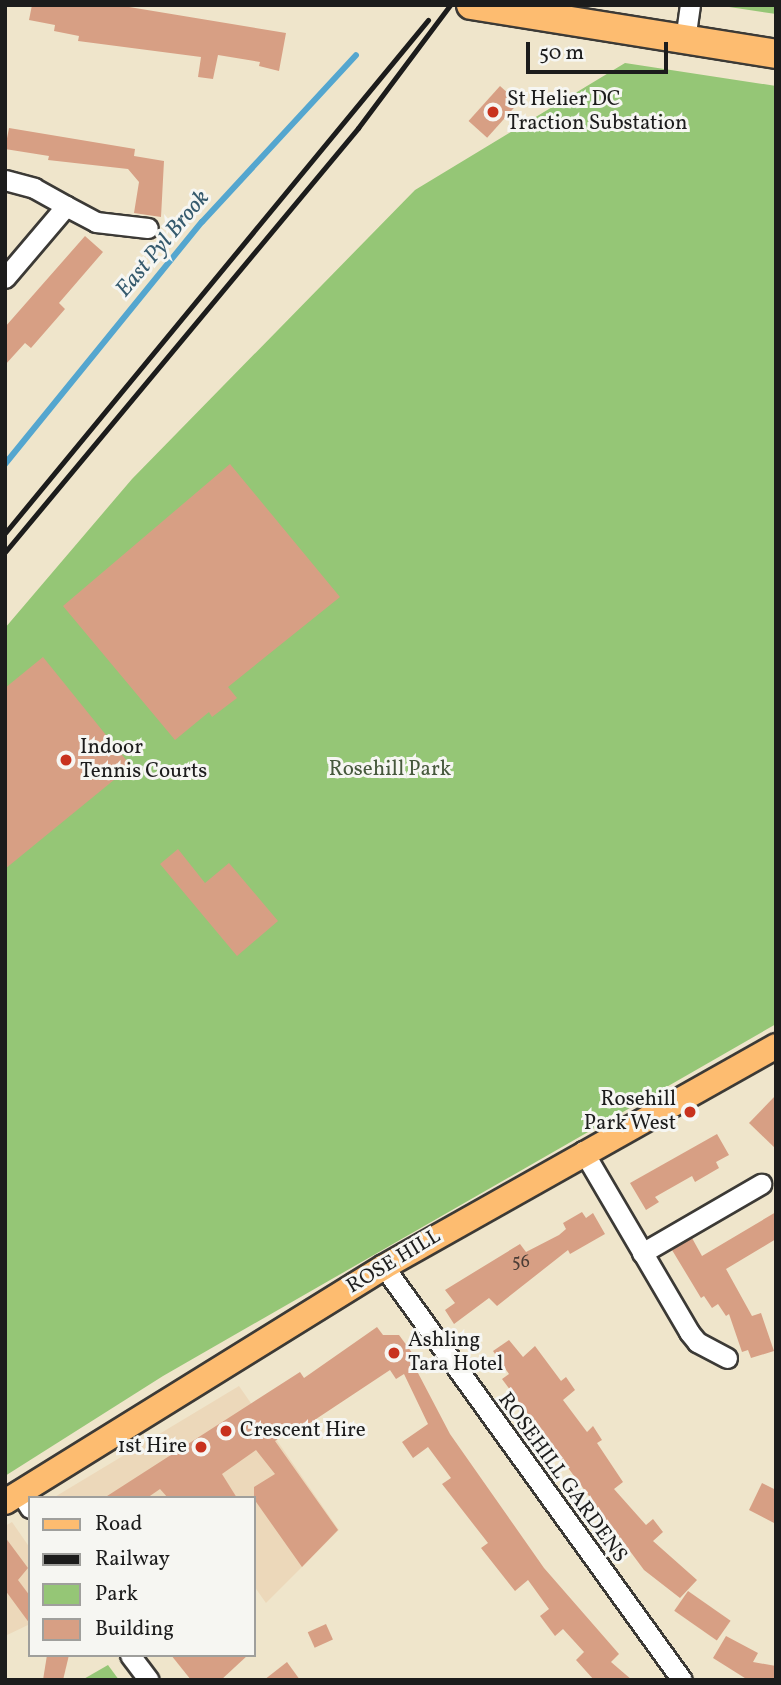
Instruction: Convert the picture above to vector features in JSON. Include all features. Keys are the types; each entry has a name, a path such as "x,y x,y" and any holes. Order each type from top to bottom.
{"highway":[{"path":"471,5 776,54"}],"main road":[{"name":"ROSE HILL","path":"18,1500 384,1267 583,1151 774,1052"}],"street":[{"path":"685,40 690,5"},
{"path":"5,180 34,188 96,222 148,228"},
{"path":"5,278 66,206"},
{"path":"583,1151 697,1342 727,1358"},
{"path":"642,1253 761,1184"},
{"name":"ROSEHILL GARDENS","path":"384,1267 682,1680"},
{"path":"132,1657 149,1680"}],"shaded area":[{"path":"239,1386 339,1530 266,1603 256,1589 256,1496 56,1496"},
{"path":"12,1522 28,1545 28,1625 5,1636 5,1526"}],"green space":[{"path":"716,5 776,5 776,14"},
{"name":"Rosehill Park","path":"625,63 776,86 776,1024 163,1376 5,1476 5,628 132,479 415,190"},
{"path":"108,1665 119,1680 82,1680"}],"building":[{"path":"32,5 117,5 286,33 279,71 259,66 260,62 218,55 213,79 198,77 201,57 78,41 79,36 54,31 55,25 29,20"},
{"name":"St Helier DC Traction Substation","path":"500,86 519,103 487,138 469,121"},
{"path":"9,128 135,149 134,156 164,161 161,217 134,213 139,182 128,169 48,160 49,156 5,149"},
{"path":"85,236 103,252 59,303 65,309 31,348 25,343 5,365 5,327"},
{"path":"230,464 340,597 228,687 237,698 212,717 209,712 175,740 63,606"},
{"name":"Indoor Tennis Courts","path":"43,657 131,766 5,869 5,688"},
{"path":"178,849 205,883 229,863 278,921 237,956 160,864"},
{"path":"776,1095 776,1149 749,1123"},
{"path":"717,1134 729,1155 716,1162 719,1168 695,1182 692,1176 655,1197 659,1202 646,1210 630,1183"},
{"path":"582,1212 586,1218 593,1213 605,1234 570,1254 568,1250 497,1306 489,1298 454,1324 445,1310 455,1303 445,1290 520,1244 526,1252 559,1235 566,1229 563,1223"},
{"path":"776,1212 776,1239 726,1269 752,1316 761,1313 774,1351 751,1358 748,1350 742,1352 729,1314 726,1316 718,1304 712,1308 704,1296 701,1298 672,1250 692,1238 702,1256"},
{"path":"377,1327 383,1335 399,1335 424,1369 418,1373 450,1434 544,1568 619,1654 611,1662 632,1680 594,1680 576,1660 584,1652 563,1629 555,1636 540,1616 549,1609 528,1580 515,1591 481,1548 488,1543 442,1484 451,1478 428,1447 413,1458 402,1442 428,1424 404,1374 396,1379 390,1370 304,1427 301,1423 275,1441 338,1530 302,1567 256,1502 254,1487 275,1474 256,1450 222,1474 236,1496 166,1496 160,1489 150,1496 107,1496 300,1372 304,1378"},
{"path":"509,1340 523,1357 535,1346 561,1381 566,1377 575,1390 563,1400 587,1432 593,1426 602,1440 597,1443 623,1482 614,1489 646,1525 653,1519 663,1532 653,1541 697,1580 680,1598 644,1570 502,1379 509,1374 493,1351"},
{"path":"762,1483 776,1490 776,1524 749,1510"},
{"path":"5,1537 28,1568 18,1580 28,1593 28,1621 5,1590"},
{"path":"688,1591 731,1621 717,1640 674,1611"},
{"path":"326,1624 333,1640 315,1648 308,1632"},
{"path":"726,1636 758,1653 753,1662 776,1666 776,1680 748,1680 713,1658"},
{"path":"47,1657 69,1657 63,1680 43,1680"},
{"path":"173,1657 246,1657 221,1680 191,1680"},
{"path":"287,1662 300,1680 264,1680"}],"waterway":[{"name":"East Pyl Brook","path":"5,464 202,222 356,55"}],"railway":[{"path":"5,552 358,128 450,5"},
{"path":"5,533 428,20"}],"place":[{"name":"St Helier DC Traction Substation","path":"493,112"},
{"name":"Indoor Tennis Courts","path":"66,760"},
{"name":"Rosehill Park West","path":"690,1112"},
{"name":"Ashling Tara Hotel","path":"394,1353"},
{"name":"Crescent Hire","path":"226,1431"},
{"name":"1st Hire","path":"201,1447"}]}
